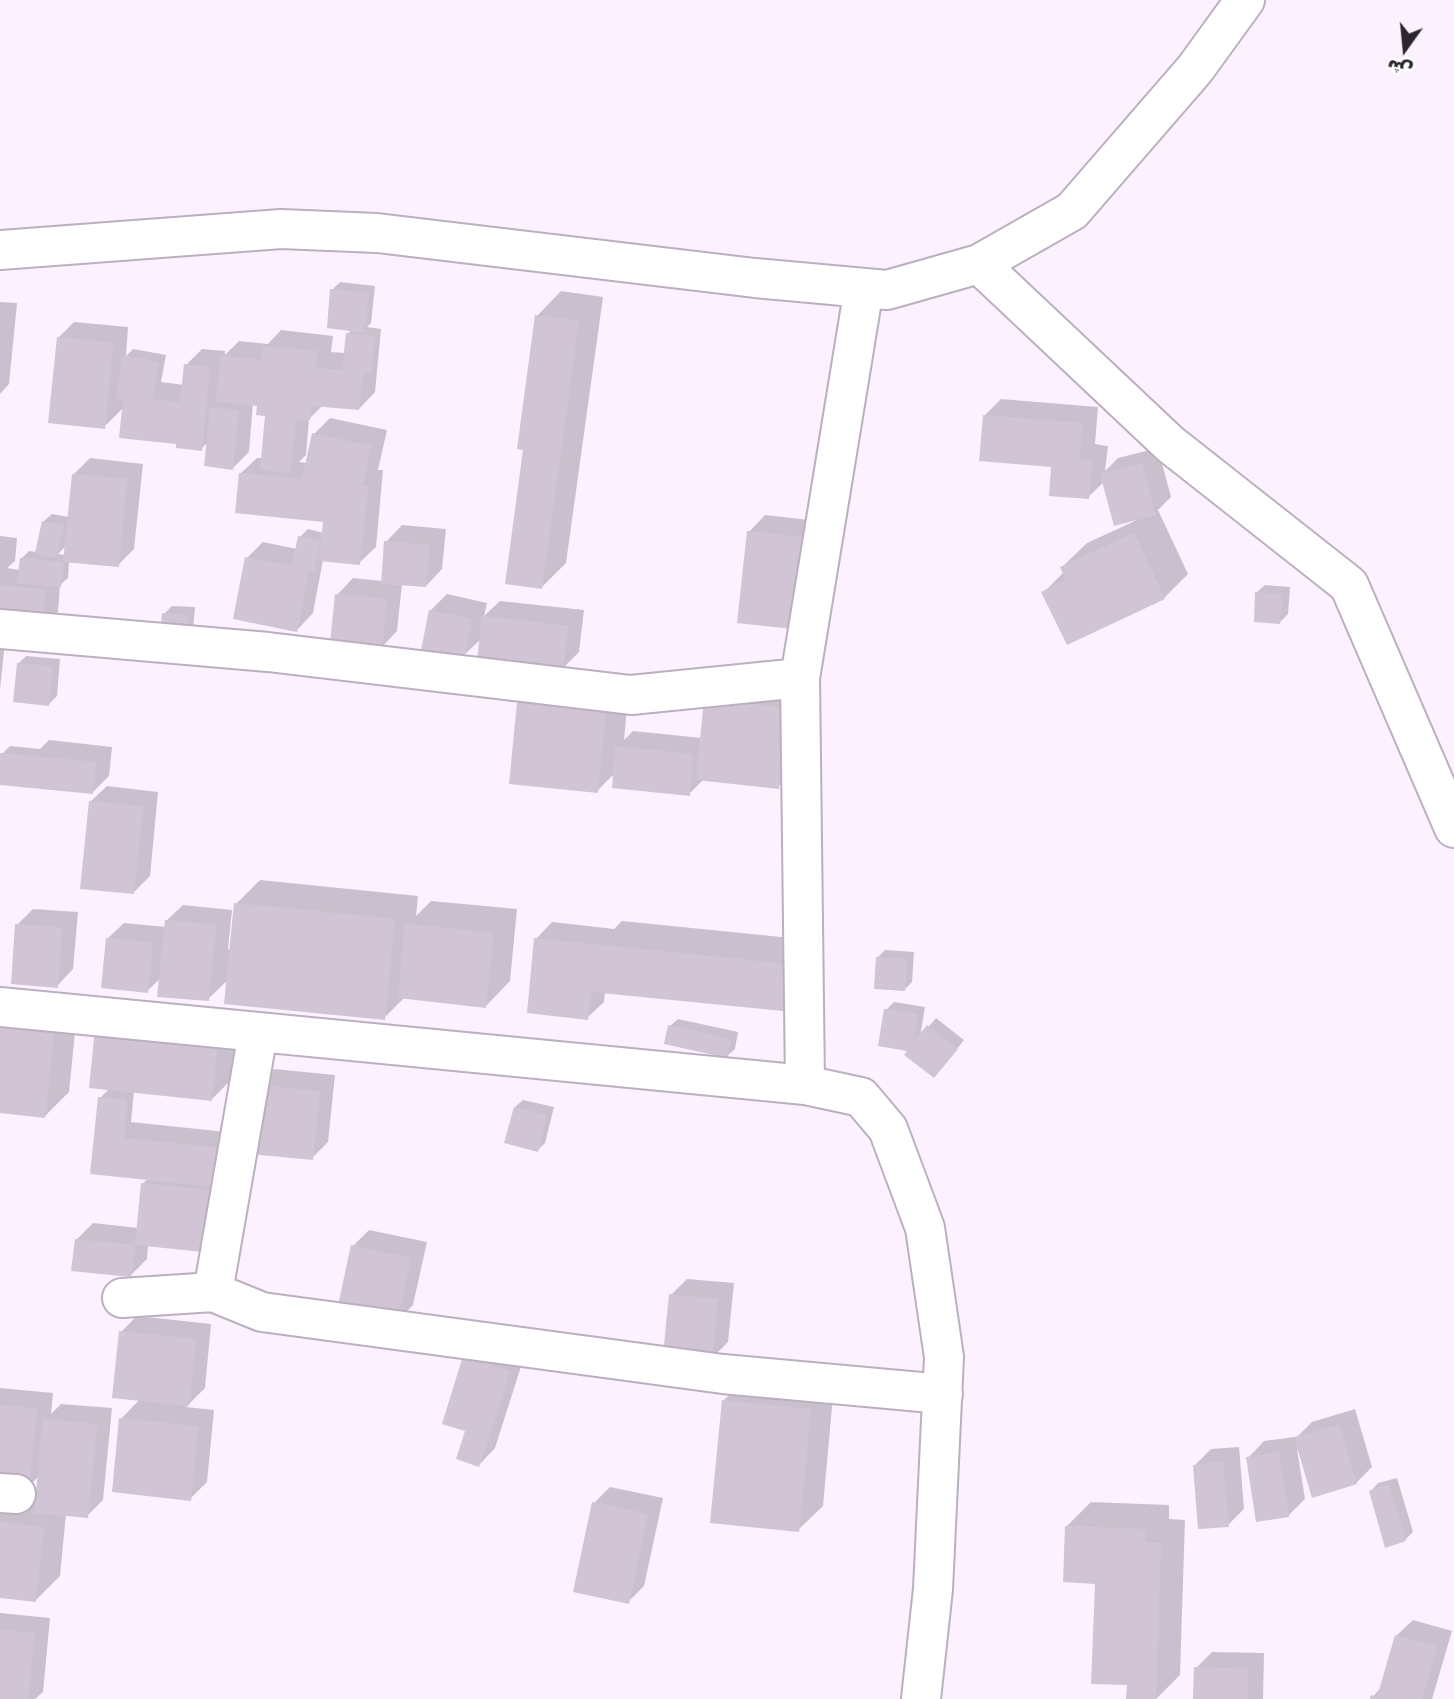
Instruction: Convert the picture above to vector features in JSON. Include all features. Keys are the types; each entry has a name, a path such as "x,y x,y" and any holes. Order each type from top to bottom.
{"street":[{"path":"0,250 281,229 377,233 755,278 887,290 979,264 1072,211 1195,69 1245,0"},
{"path":"979,264 1170,444 1349,585 1454,828"},
{"path":"806,1085 800,678 864,288"},
{"path":"0,629 268,652 631,695 800,678"},
{"path":"0,1007 806,1085 861,1097 888,1129 925,1228 944,1357 933,1590 921,1699"},
{"path":"213,1292 258,1034"},
{"path":"122,1297 213,1292 262,1312 723,1374 943,1394"}],"building":[{"path":"330,289 369,293 364,333 327,328"},
{"path":"535,315 579,321 542,589 505,584 523,450 517,449"},
{"path":"346,333 375,336 371,374 363,373 359,410 312,406 310,420 296,419 290,473 260,470 265,416 256,415 257,406 216,401 221,356 261,360 263,346 317,351 316,368 342,370"},
{"path":"57,337 113,343 105,429 48,423"},
{"path":"123,356 159,362 152,399 180,402 184,364 210,367 202,451 176,448 176,444 119,438 123,399 116,398"},
{"path":"210,407 239,410 233,470 204,466"},
{"path":"983,415 1083,423 1079,460 1092,462 1089,499 1049,496 1051,467 979,461"},
{"path":"312,433 371,446 363,486 368,486 360,565 319,561 323,522 235,513 239,473 302,479"},
{"path":"1142,463 1156,515 1114,526 1100,474"},
{"path":"72,474 127,479 119,567 63,562"},
{"path":"42,521 64,525 56,558 35,553"},
{"path":"747,531 812,538 802,630 737,623"},
{"path":"1134,533 1165,599 1067,645 1041,592 1066,580 1060,567"},
{"path":"298,536 320,541 314,571 309,570 297,632 233,619 245,557 292,566"},
{"path":"384,541 430,545 426,587 381,584"},
{"path":"20,558 63,562 61,587 17,583"},
{"path":"0,585 46,590 42,630 0,626"},
{"path":"1255,592 1283,594 1280,624 1254,622"},
{"path":"335,594 387,599 382,650 330,644"},
{"path":"429,610 472,619 464,658 421,650"},
{"path":"162,613 188,615 186,640 160,638"},
{"path":"482,616 568,626 563,670 477,661"},
{"path":"17,663 53,666 49,706 13,702"},
{"path":"704,699 787,708 779,789 696,780"},
{"path":"517,702 606,710 598,793 509,784"},
{"path":"615,746 693,754 690,796 612,788"},
{"path":"0,753 96,762 93,794 0,785"},
{"path":"89,801 143,807 134,894 80,889"},
{"path":"234,903 395,919 385,1020 224,1004"},
{"path":"165,920 216,925 209,1001 157,997"},
{"path":"15,924 62,928 58,988 11,984"},
{"path":"405,924 494,933 486,1008 398,998"},
{"path":"106,938 153,943 148,993 101,988"},
{"path":"534,938 787,964 783,1011 591,992 588,1020 527,1013"},
{"path":"876,957 907,959 905,991 874,989"},
{"path":"884,1009 918,1014 913,1042 927,1025 958,1049 934,1078 904,1055 907,1051 878,1046"},
{"path":"0,1021 55,1026 45,1118 0,1113"},
{"path":"668,1025 732,1040 727,1058 664,1044"},
{"path":"95,1028 218,1040 212,1101 89,1088"},
{"path":"256,1085 320,1091 313,1160 250,1154"},
{"path":"98,1097 127,1100 124,1138 220,1148 216,1187 90,1174"},
{"path":"514,1107 547,1115 538,1152 504,1143"},
{"path":"141,1183 219,1191 213,1253 135,1245"},
{"path":"75,1239 135,1245 131,1277 71,1271"},
{"path":"351,1245 411,1258 397,1323 337,1310"},
{"path":"669,1294 718,1299 712,1360 663,1355"},
{"path":"119,1331 196,1339 189,1406 112,1398"},
{"path":"463,1356 510,1371 479,1467 456,1459 465,1431 442,1424"},
{"path":"722,1400 811,1409 799,1532 710,1523"},
{"path":"0,1405 37,1409 29,1488 0,1485"},
{"path":"119,1418 198,1426 191,1501 112,1492"},
{"path":"43,1419 97,1424 88,1518 34,1513"},
{"path":"1339,1425 1357,1484 1312,1498 1294,1437"},
{"path":"1279,1452 1289,1517 1256,1522 1246,1457"},
{"path":"1223,1462 1229,1527 1198,1529 1193,1465"},
{"path":"1389,1484 1406,1541 1385,1548 1369,1491"},
{"path":"592,1502 648,1514 629,1604 573,1592"},
{"path":"0,1522 44,1527 36,1602 0,1598"},
{"path":"1065,1526 1146,1529 1145,1543 1161,1543 1156,1699 1126,1699 1127,1685 1091,1684 1095,1584 1063,1582"},
{"path":"0,1630 35,1633 28,1699 0,1699"},
{"path":"1395,1635 1437,1647 1422,1699 1370,1699 1371,1695 1377,1697"},
{"path":"1194,1667 1248,1669 1248,1699 1193,1699"}]}
